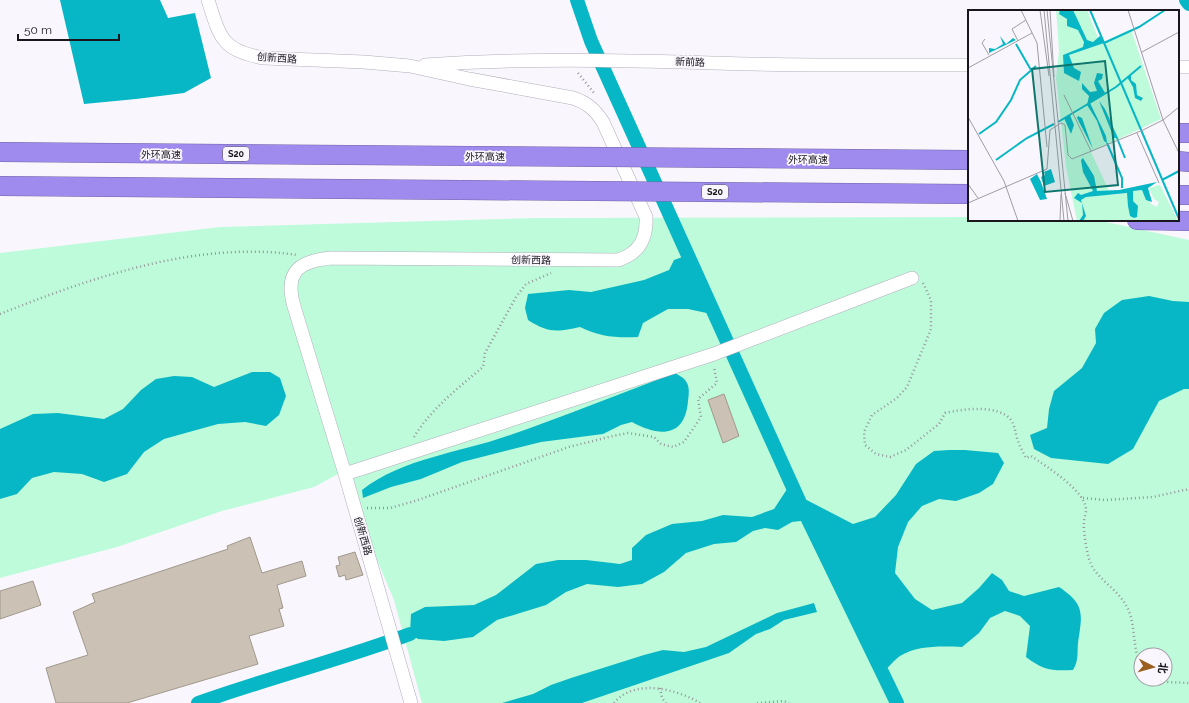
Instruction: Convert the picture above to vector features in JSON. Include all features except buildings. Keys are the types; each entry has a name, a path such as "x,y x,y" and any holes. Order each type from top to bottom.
{"highway":[{"name":"外环高速","path":"0,152 968,160"},
{"name":"S20","path":"0,186 968,194"},
{"path":"1179,221 1189,221"}],"street":[{"name":"创新西路","path":"208,0 217,28 224,42 234,50 248,56 410,66 469,79 573,98 587,103 597,112 603,122 646,217 644,240 638,249 628,256 610,260 321,259 301,265 294,272 290,281 290,291 345,474 411,703"},
{"name":"新前路","path":"410,66 470,61 569,59 713,63 968,65"},
{"path":"345,474 711,355 912,278"}],"path":[{"path":"569,59 595,94"},
{"path":"0,314 44,296 128,269 178,259 273,251 321,259"},
{"path":"410,453 413,440 422,423 482,367 485,353 496,334 503,317 526,284 554,271"},
{"path":"912,278 921,280 931,300 931,329 907,388 897,398 872,415 864,432 865,444 876,454 890,457 906,450 920,440 939,424 945,413 966,409 1005,414 1011,420 1026,458 1031,456 1048,468 1083,498 1086,510 1084,523 1090,561 1098,575 1116,591 1128,610 1135,647"},
{"path":"356,512 371,507 390,508 416,501 569,447 613,436 628,433 654,437 662,444 673,447 684,442 694,429 701,417 698,399 717,383 711,355"},
{"path":"1083,498 1105,500 1152,497 1189,489"},
{"path":"1173,682 1189,683"},
{"path":"614,703 618,698 629,693 643,689 660,688 681,694 700,703"},
{"path":"660,688 662,698 666,703"},
{"path":"757,703 784,701 789,703"}],"green space":[{"path":"968,217 968,221 1102,221 1189,240 1189,703 422,703 394,600 340,473 314,487 222,511 117,547 0,578 0,253 220,227 536,218"}],"water":[{"path":"60,0 160,0 168,18 195,13 211,78 184,93 84,104"},
{"path":"688,255 716,315 688,309 668,309 643,323 638,337 616,337 602,335 580,327 565,330 553,330 541,327 528,320 525,308 528,294 569,290 591,292 644,280 669,270 674,260"},
{"path":"1149,296 1173,301 1189,302 1189,389 1184,389 1159,401 1133,449 1108,464 1051,458 1034,449 1030,435 1047,428 1049,409 1054,391 1082,368 1096,343 1095,329 1104,313 1122,300"},
{"path":"252,372 270,372 280,378 286,396 279,415 266,426 245,422 218,424 164,439 144,452 127,474 104,482 82,474 54,472 32,478 17,494 0,499 0,429 33,414 58,413 104,419 123,409 141,390 156,379 174,376 192,377 214,387"},
{"path":"675,373 687,382 689,390 686,413 682,422 676,428 669,431 661,432 652,430 632,422 621,425 603,434 541,442 462,462 421,479 391,487 363,498 362,490 395,470 432,457 489,442 528,429"},
{"path":"949,450 998,453 1004,463 993,484 979,493 956,501 939,499 922,506 908,522 898,547 895,573 915,599 932,610 962,603 979,588 992,573 1002,580 1009,591 1024,596 1059,587 1074,599 1080,611 1081,625 1076,663 1073,670 1048,669 1037,665 1026,657 1030,626 1020,616 1005,611 990,618 979,633 962,647 922,648 907,652 900,656 882,673 809,520 792,522 778,530 765,528 753,531 736,542 714,544 686,553 664,572 642,584 618,587 587,584 566,592 546,605 497,620 473,637 444,641 418,639 410,634 411,614 425,607 474,605 496,595 536,564 558,560 586,560 620,564 632,560 632,548 646,535 672,524 702,521 723,515 752,517 774,509 791,483 797,495 853,524 875,517 896,495 916,464 934,451"},
{"path":"814,603 817,612 784,620 770,629 756,634 729,653 582,703 502,703 533,694 551,685 571,678 644,655 663,650 684,652 706,647 777,613"}],"waterway":[{"path":"577,0 591,41 800,503 897,703"},
{"path":"1186,0 1189,4"},
{"path":"198,703 410,634"}]}
